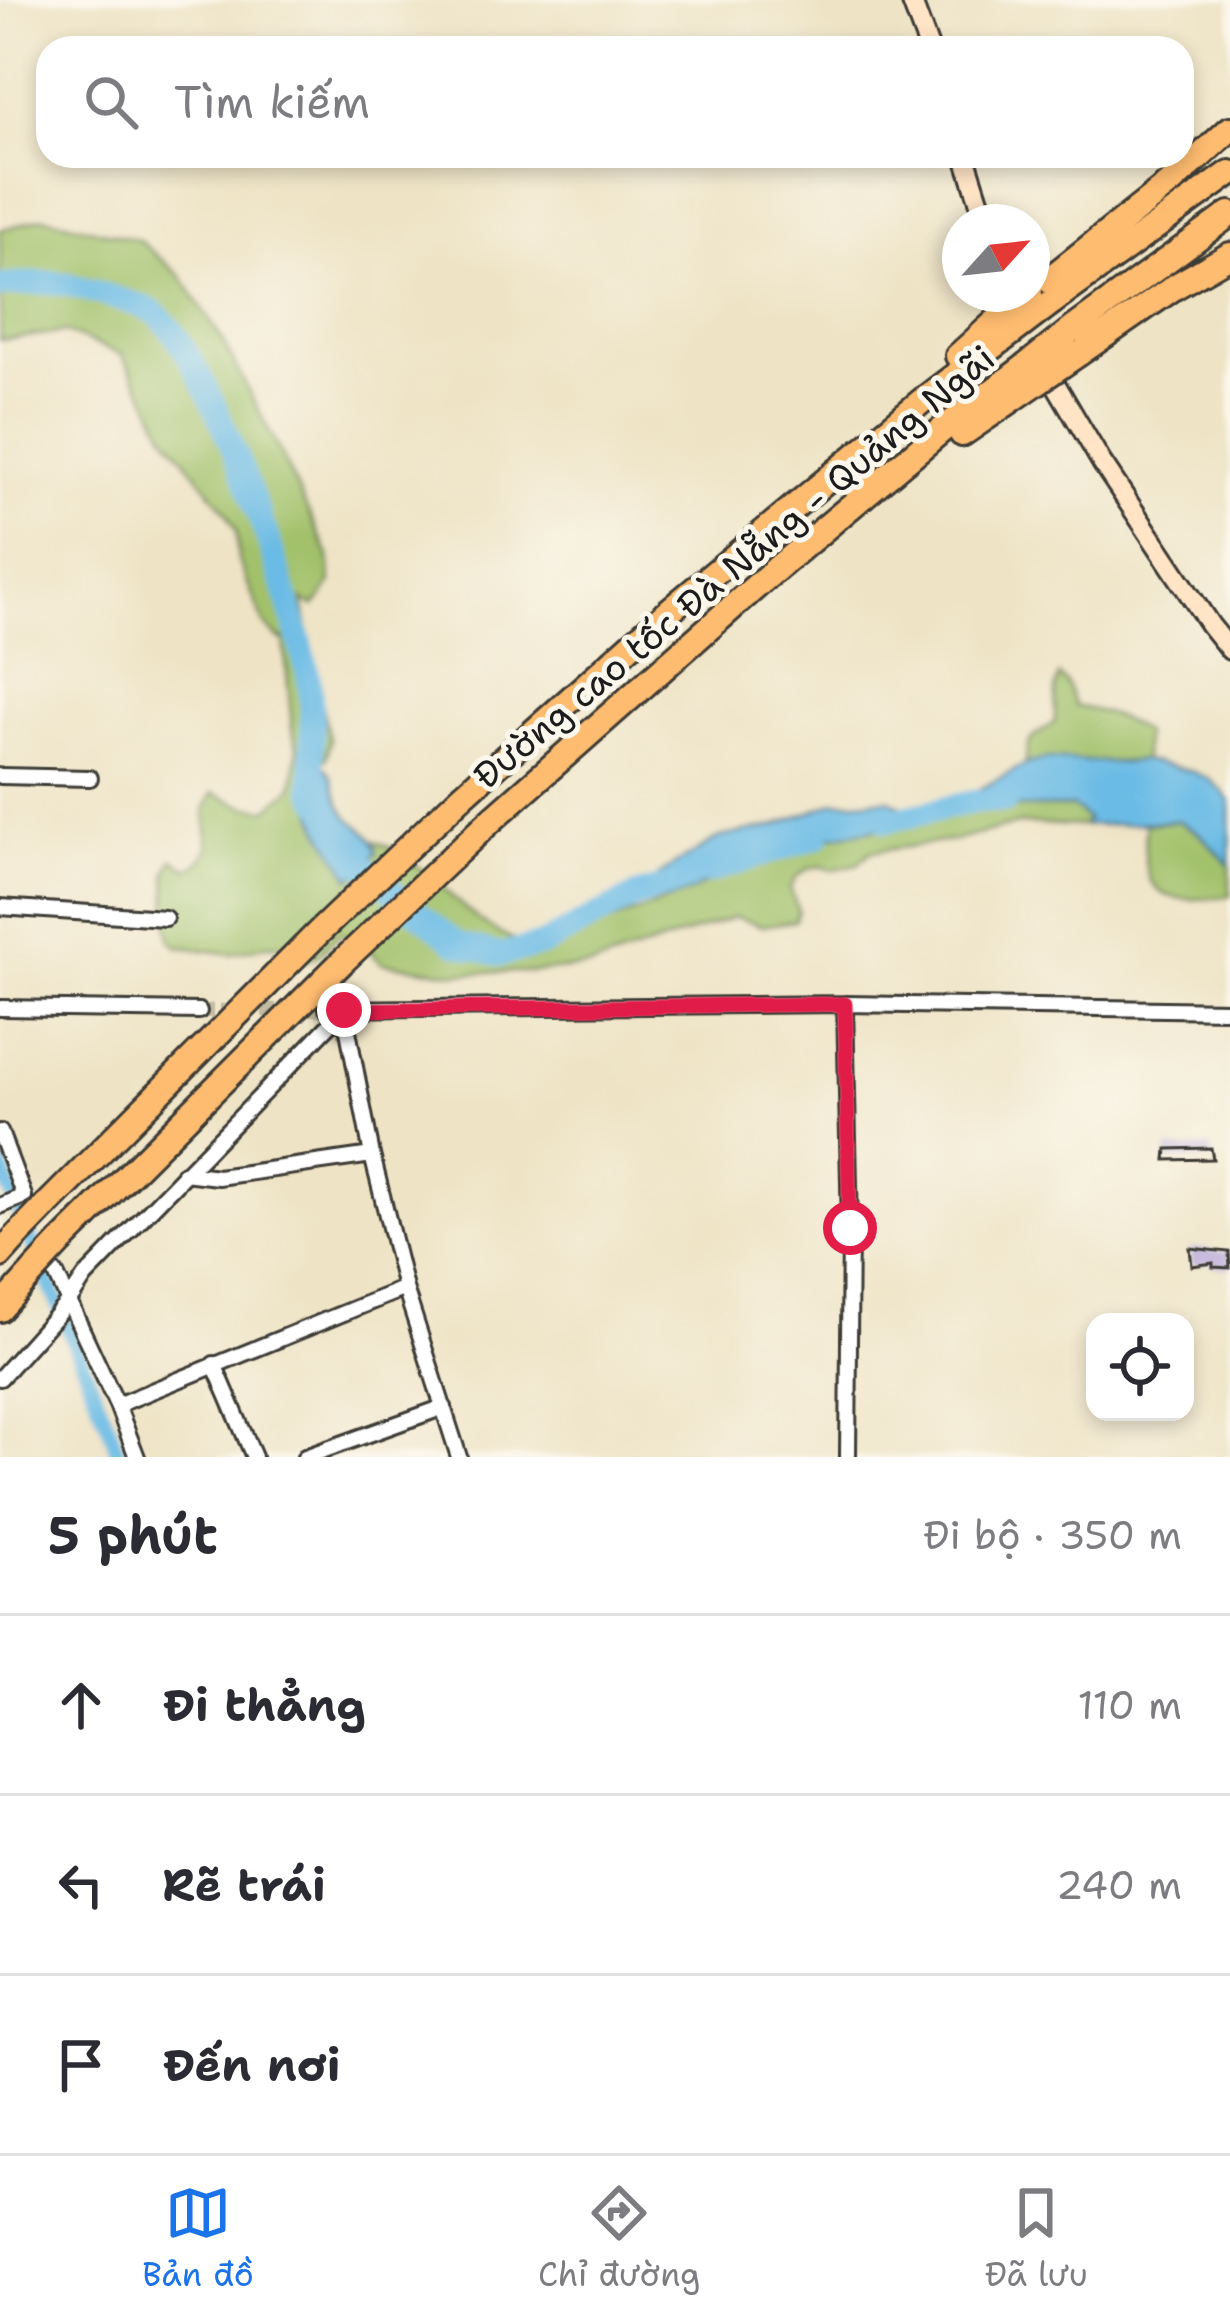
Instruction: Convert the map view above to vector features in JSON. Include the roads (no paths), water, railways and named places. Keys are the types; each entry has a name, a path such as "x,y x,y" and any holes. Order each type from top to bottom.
{"highway":[{"path":"1194,162 1230,129"},
{"path":"1050,284 1188,168"},
{"path":"1050,286 1230,172"},
{"path":"1074,343 1230,214"},
{"path":"1074,343 1230,255"},
{"name":"Đường cao tốc Đà Nẵng - Quảng Ngãi","path":"8,1246 319,932 462,796 670,610 923,400 1019,312"},
{"name":"Đường cao tốc Đà Nẵng - Quảng Ngãi","path":"45,1272 63,1240 488,823 762,581 1039,378 1074,343"},
{"path":"0,1309 45,1272"}],"main road":[{"path":"911,0 924,36"},
{"path":"969,168 980,204"},
{"path":"1039,378 1230,650"}],"street":[{"path":"0,776 90,778"},
{"path":"0,907 165,918"},
{"path":"845,1004 848,1457"},
{"path":"0,1378 85,1277 336,1009 845,1004 1230,1010"},
{"path":"0,1008 199,1011"},
{"path":"336,1009 405,1288 459,1457"},
{"path":"0,1132 24,1196 6,1204"},
{"path":"184,1173 218,1177 372,1154"},
{"path":"45,1272 68,1302 137,1457"},
{"path":"117,1405 405,1288"},
{"path":"214,1364 254,1457"},
{"path":"305,1457 444,1407"}],"water":[{"path":"1047,759 1143,760 1209,779 1230,802 1230,865 1199,833 1179,821 1084,826 1087,819 1073,807 986,808 978,801 978,790 1026,764"},
{"path":"317,762 331,776 345,812 375,845 377,853 351,878 313,809 310,794"},
{"path":"890,799 921,821 759,849 693,891 667,901 649,892 651,883 665,871 720,837 775,826 835,802"}],"waterway":[{"path":"0,286 55,283 88,290 152,311 174,333 224,427 290,606 310,688 313,789 322,803"},
{"path":"887,821 978,801 1006,801"},
{"path":"709,872 818,837"},
{"path":"347,843 404,902 458,944 500,955 542,945 634,897 676,883"},
{"path":"0,1166 119,1457"}],"tunnel":[{"path":"199,1011 327,1009"}]}
